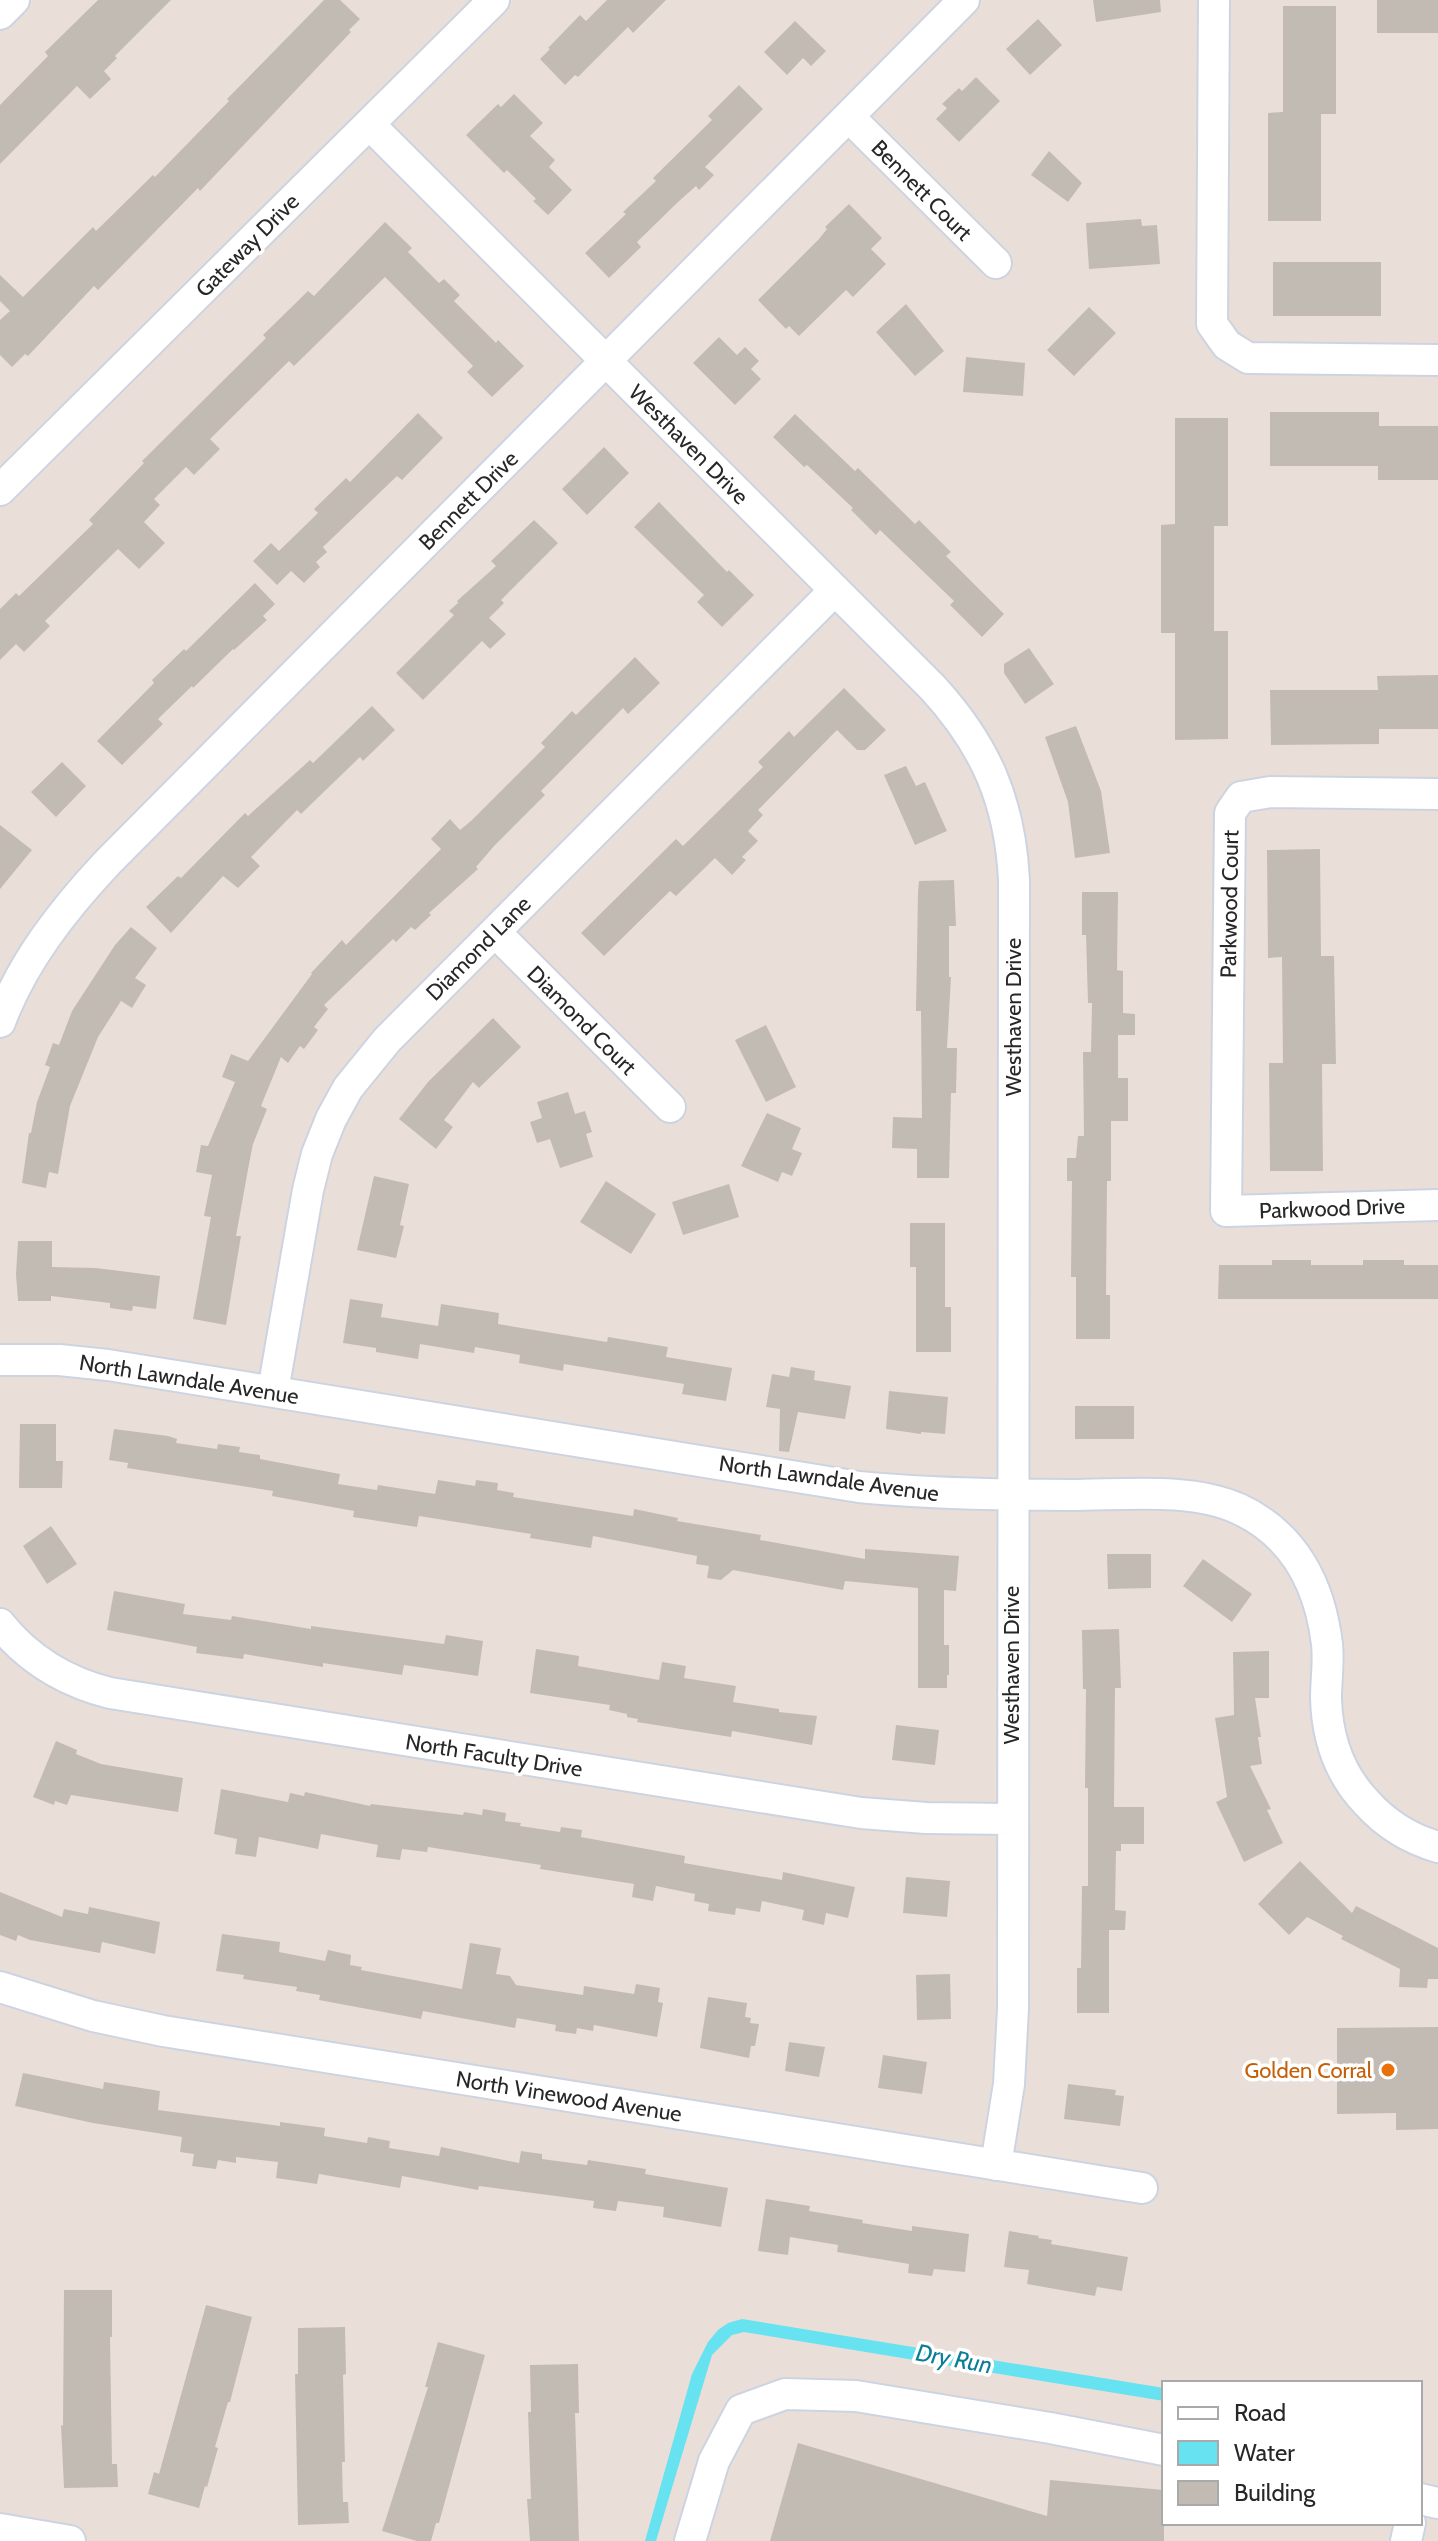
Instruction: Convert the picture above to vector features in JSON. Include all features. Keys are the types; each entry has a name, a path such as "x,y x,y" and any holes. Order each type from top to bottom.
{"street":[{"path":"0,14 14,0"},
{"name":"Gateway Drive","path":"0,490 494,0"},
{"name":"Bennett Drive","path":"0,1022 15,989 46,937 74,898 964,0"},
{"path":"1214,0 1212,324 1227,345 1248,358 1438,360"},
{"name":"Bennett Court","path":"849,117 996,263"},
{"name":"Westhaven Drive","path":"369,124 933,688 958,716 979,748 1006,817 1014,880 1012,2041 996,2165"},
{"name":"Diamond Lane","path":"273,1391 310,1182 331,1119 348,1088 371,1058 835,590"},
{"name":"Parkwood Court","path":"1226,1211 1230,813 1241,797 1270,792 1438,794"},
{"name":"Diamond Court","path":"495,932 670,1107"},
{"name":"Parkwood Drive","path":"1226,1211 1438,1205"},
{"name":"North Lawndale Avenue","path":"0,1360 59,1360 108,1365 859,1487 911,1492 1189,1496 1215,1500 1238,1509 1271,1529 1298,1557 1310,1575 1326,1629 1326,1702 1331,1739 1344,1773 1357,1794 1384,1820 1406,1834 1438,1847"},
{"name":"North Faculty Drive","path":"0,1624 22,1648 51,1670 74,1682 110,1693 861,1813 1011,1819"},
{"name":"North Vinewood Avenue","path":"0,1987 93,2016 163,2031 1142,2188"},
{"path":"690,2541 714,2461 741,2410 785,2394 856,2396 1162,2450"},
{"path":"0,2529 56,2540"}],"water":[{"name":"Dry Run","path":"742,2319 1162,2388 1162,2401 744,2332 732,2335 712,2355 656,2541 645,2541 692,2374 708,2342 728,2323"}],"building":[{"path":"98,0 171,0 115,56 117,58 104,71 111,79 90,99 77,86 0,164 0,105 48,56 45,52"},
{"path":"324,0 340,0 360,19 349,30 351,32 200,191 198,188 98,290 94,286 28,356 25,354 12,367 0,355 0,320 10,311 0,301 0,275 23,297 93,227 96,231 153,175 155,177"},
{"path":"607,0 666,0 633,33 628,27 578,77 575,75 565,85 540,59 580,15 586,21"},
{"path":"1093,0 1160,0 1161,12 1096,22"},
{"path":"1377,0 1438,0 1438,33 1377,33"},
{"path":"1283,6 1336,6 1336,114 1321,114 1321,221 1268,221 1268,113 1283,112"},
{"path":"1038,19 1062,45 1030,75 1006,49"},
{"path":"795,21 826,51 811,66 803,58 787,75 764,52"},
{"path":"976,77 1000,101 959,142 936,119 947,108 942,104"},
{"path":"739,85 763,109 705,167 714,175 699,190 696,186 637,242 641,247 609,278 585,253 626,214 623,212 712,120 708,116"},
{"path":"514,94 543,123 530,136 555,160 549,167 572,190 548,215 507,170 504,173 466,135 498,104 501,107"},
{"path":"1049,151 1082,183 1068,202 1031,175"},
{"path":"849,204 882,238 871,249 886,264 853,297 846,290 799,336 789,326 786,329 758,300"},
{"path":"1141,219 1142,226 1157,225 1160,264 1089,269 1086,223"},
{"path":"385,222 412,248 408,252 439,283 444,279 460,295 454,301 524,366 492,397 467,372 473,366 385,277 294,366 289,361 210,439 220,449 194,475 186,467 154,499 160,505 144,522 165,543 139,569 118,549 45,621 50,626 24,652 16,644 0,660 0,609 16,593 19,596 93,524 89,520 144,463 142,461 266,338 263,335 308,291 314,296"},
{"path":"1273,262 1381,262 1381,316 1273,316"},
{"path":"906,304 944,351 915,376 876,332"},
{"path":"1089,307 1116,333 1074,376 1047,350"},
{"path":"719,337 737,355 745,347 759,361 751,369 761,379 735,405 693,363"},
{"path":"966,357 1025,363 1023,396 963,392"},
{"path":"1270,412 1379,412 1379,426 1438,426 1438,480 1378,480 1378,466 1270,466"},
{"path":"418,413 443,438 402,480 397,476 323,547 327,552 316,562 320,567 304,583 291,571 277,585 253,561 271,543 279,551 318,513 314,509 346,478 350,482"},
{"path":"795,414 855,471 858,468 915,524 919,520 951,552 946,556 1004,614 982,637 950,605 954,601 880,530 876,535 851,510 853,508 773,437"},
{"path":"1175,418 1228,418 1228,526 1214,526 1214,631 1228,631 1228,739 1175,740 1175,633 1161,633 1161,525 1175,524"},
{"path":"604,447 629,473 587,515 562,489"},
{"path":"659,502 727,572 729,570 754,595 722,627 697,602 704,595 634,527"},
{"path":"534,520 558,543 501,600 504,603 489,618 506,634 490,649 482,641 423,700 396,673 454,615 449,611 457,601 496,566 491,561"},
{"path":"255,583 275,604 263,616 267,620 158,719 163,724 122,765 97,741 154,683 152,680"},
{"path":"1029,648 1054,684 1025,704 1004,673 1004,664"},
{"path":"635,657 660,683 628,714 623,708 541,791 545,795 495,845 476,867 478,869 429,913 431,915 415,930 411,927 396,942 393,939 324,1005 328,1009 314,1027 318,1030 304,1049 300,1046 288,1063 281,1057 261,1106 267,1109 253,1144 236,1236 241,1236 226,1325 193,1319 211,1217 204,1216 212,1175 196,1172 201,1145 208,1146 235,1082 222,1077 231,1054 248,1061 311,973 342,940 346,945 441,849 431,839 450,819 460,830 471,821 545,747 541,743 572,711 576,715"},
{"path":"1438,675 1438,729 1379,729 1379,744 1271,745 1270,690 1378,690 1377,676"},
{"path":"844,688 886,730 865,750 857,750 837,730 758,810 763,815 748,831 758,841 742,857 746,860 732,875 715,858 676,896 670,891 604,956 581,933 676,839 683,846 763,767 758,762 789,731 794,737"},
{"path":"372,706 395,730 363,761 360,757 301,814 297,810 251,857 260,866 238,888 223,876 171,933 146,907 178,876 181,878 245,813 248,816 310,760 313,763"},
{"path":"1076,726 1101,791 1110,853 1075,858 1068,802 1045,737"},
{"path":"62,762 86,786 56,817 31,792"},
{"path":"906,766 916,786 925,782 947,831 915,845 884,775"},
{"path":"0,825 32,850 0,889"},
{"path":"1320,849 1321,956 1334,956 1336,1064 1322,1064 1323,1171 1270,1171 1269,1063 1283,1063 1282,957 1268,958 1267,850"},
{"path":"954,880 956,926 949,926 951,977 947,1048 957,1048 956,1093 951,1093 949,1178 917,1178 917,1149 892,1148 893,1117 922,1118 921,1011 916,1011 919,881"},
{"path":"1082,892 1118,892 1117,970 1123,971 1123,1013 1135,1014 1135,1035 1118,1035 1118,1078 1128,1078 1128,1121 1111,1121 1106,1295 1110,1295 1110,1339 1076,1339 1076,1277 1071,1277 1072,1181 1067,1181 1067,1158 1076,1158 1078,1136 1084,1136 1083,1052 1091,1052 1092,1003 1088,1003"},
{"path":"131,927 157,948 135,978 146,985 132,1008 121,1001 98,1037 70,1106 58,1174 49,1172 46,1188 22,1183 29,1133 50,1067 45,1065 53,1043 59,1045 72,1011 115,945"},
{"path":"493,1018 521,1047 479,1088 473,1082 444,1120 453,1127 436,1149 399,1119 428,1082"},
{"path":"766,1025 796,1087 766,1102 735,1040"},
{"path":"568,1092 575,1114 585,1111 592,1132 586,1134 593,1157 560,1168 550,1139 537,1143 530,1122 542,1118 537,1102"},
{"path":"767,1113 801,1128 792,1149 802,1153 792,1176 782,1172 778,1182 741,1166"},
{"path":"374,1176 409,1184 396,1258 357,1250"},
{"path":"606,1181 656,1214 631,1254 580,1222"},
{"path":"729,1184 739,1217 683,1235 672,1202"},
{"path":"910,1223 945,1223 945,1307 951,1307 951,1352 916,1352 916,1267 910,1267"},
{"path":"18,1241 52,1241 52,1267 96,1268 160,1276 156,1309 133,1306 132,1311 110,1308 110,1303 51,1296 51,1301 18,1301"},
{"path":"1272,1260 1311,1260 1311,1265 1363,1265 1363,1260 1404,1260 1404,1265 1438,1265 1438,1299 1218,1299 1219,1265 1272,1265"},
{"path":"350,1299 383,1304 381,1317 438,1326 441,1304 499,1313 498,1324 607,1342 608,1337 668,1347 666,1357 732,1368 726,1401 682,1394 684,1384 564,1364 563,1371 519,1363 520,1355 475,1347 474,1353 420,1344 418,1359 376,1352 376,1348 343,1343"},
{"path":"791,1367 815,1371 814,1380 851,1386 845,1419 798,1412 789,1452 779,1451 780,1409 766,1407 772,1374 789,1377"},
{"path":"889,1391 948,1397 945,1434 886,1429"},
{"path":"1075,1406 1134,1406 1134,1439 1075,1439"},
{"path":"20,1424 56,1424 56,1461 63,1461 62,1488 19,1488"},
{"path":"114,1429 168,1436 177,1439 176,1443 217,1449 218,1444 240,1447 239,1452 260,1455 260,1459 340,1474 338,1484 377,1490 378,1485 435,1494 438,1480 475,1486 476,1480 498,1483 497,1490 514,1493 513,1497 633,1516 634,1509 678,1518 677,1521 761,1535 760,1540 865,1559 865,1549 959,1556 956,1591 944,1590 944,1645 949,1645 947,1688 918,1688 918,1588 845,1581 843,1590 733,1570 721,1580 707,1578 709,1566 696,1564 697,1556 593,1536 591,1548 530,1538 531,1534 419,1516 417,1527 353,1517 354,1511 272,1496 273,1491 127,1468 128,1463 109,1460"},
{"path":"51,1526 77,1564 47,1584 23,1546"},
{"path":"1107,1554 1151,1554 1151,1588 1108,1589"},
{"path":"1203,1559 1252,1594 1232,1622 1183,1586"},
{"path":"114,1591 185,1604 183,1614 231,1620 232,1616 311,1629 311,1626 444,1644 446,1635 483,1641 478,1676 404,1665 402,1675 323,1663 323,1667 244,1654 243,1659 196,1653 197,1647 107,1630"},
{"path":"1119,1629 1121,1688 1115,1688 1114,1807 1144,1807 1144,1844 1121,1844 1121,1851 1116,1851 1115,1910 1126,1911 1125,1930 1109,1930 1109,2013 1077,2013 1082,1886 1088,1886 1086,1689 1083,1689 1082,1630"},
{"path":"536,1649 579,1656 578,1666 659,1680 662,1662 686,1666 684,1678 736,1686 733,1702 817,1716 812,1745 732,1731 731,1737 637,1722 638,1719 627,1717 627,1714 609,1710 610,1705 530,1693"},
{"path":"1269,1651 1269,1698 1255,1698 1262,1764 1250,1766 1283,1843 1244,1862 1216,1802 1227,1797 1215,1718 1234,1715 1233,1652"},
{"path":"896,1725 939,1730 935,1765 892,1760"},
{"path":"56,1741 77,1750 76,1754 101,1764 183,1778 178,1812 71,1795 67,1805 55,1801 54,1805 33,1797"},
{"path":"221,1789 288,1802 290,1793 304,1796 305,1792 370,1806 463,1815 464,1812 482,1815 483,1809 506,1813 505,1821 521,1823 520,1826 560,1832 561,1827 582,1830 581,1837 685,1856 684,1863 782,1880 783,1872 855,1887 848,1918 826,1913 824,1925 802,1920 804,1910 762,1901 760,1912 736,1908 735,1915 708,1911 709,1904 694,1901 695,1894 656,1886 653,1901 632,1897 634,1884 428,1847 427,1852 402,1849 400,1860 376,1857 378,1845 321,1834 318,1849 259,1837 256,1857 235,1854 237,1839 214,1834"},
{"path":"1300,1861 1352,1913 1356,1906 1438,1948 1438,1979 1428,1979 1427,1988 1399,1987 1400,1969 1341,1939 1343,1936 1307,1917 1289,1935 1258,1904"},
{"path":"906,1877 950,1881 947,1917 903,1913"},
{"path":"0,1892 62,1917 64,1909 88,1914 89,1907 160,1922 155,1954 102,1942 100,1953 18,1935 16,1941 0,1935"},
{"path":"222,1934 280,1942 279,1952 325,1961 328,1950 351,1955 350,1965 362,1967 361,1970 462,1989 470,1943 501,1948 496,1974 510,1976 516,1985 583,1995 584,1986 634,1994 636,1984 660,1988 658,2002 663,2003 657,2037 594,2025 593,2031 577,2028 576,2034 555,2031 556,2025 517,2018 515,2028 423,2011 421,2019 319,2000 320,1995 296,1991 297,1987 243,1979 244,1975 216,1971"},
{"path":"950,1974 951,2019 917,2020 916,1975"},
{"path":"708,1997 747,2003 745,2017 751,2018 750,2023 759,2024 749,2058 700,2048"},
{"name":"Golden Corral","path":"1438,2027 1438,2129 1396,2130 1396,2113 1337,2114 1337,2028"},
{"path":"789,2042 825,2047 819,2077 785,2071"},
{"path":"883,2055 927,2062 922,2094 878,2088"},
{"path":"23,2073 103,2089 104,2082 160,2091 158,2110 280,2126 280,2122 325,2128 324,2136 367,2143 368,2137 390,2141 389,2148 439,2156 441,2147 519,2163 521,2151 542,2154 542,2159 587,2165 588,2160 646,2169 645,2174 728,2188 721,2227 663,2217 664,2207 618,2201 616,2211 593,2208 594,2201 479,2186 478,2190 402,2176 400,2188 319,2174 317,2184 276,2178 278,2162 236,2157 236,2163 218,2160 216,2169 192,2166 194,2154 180,2152 182,2137 93,2123 15,2106"},
{"path":"1068,2084 1116,2090 1115,2095 1124,2096 1120,2126 1064,2119"},
{"path":"766,2199 810,2206 809,2211 863,2220 862,2223 912,2231 912,2226 969,2234 965,2272 934,2269 932,2276 908,2273 909,2264 837,2252 838,2245 790,2237 788,2255 758,2251"},
{"path":"1009,2231 1052,2240 1051,2244 1128,2257 1122,2291 1097,2287 1095,2296 1027,2284 1029,2270 1004,2267"},
{"path":"64,2290 112,2290 112,2464 117,2464 118,2487 64,2488 61,2425"},
{"path":"206,2305 252,2317 199,2508 148,2494 154,2472 159,2474"},
{"path":"345,2327 345,2462 342,2462 343,2502 348,2502 349,2523 298,2525 295,2374 298,2374 298,2328"},
{"path":"438,2342 485,2355 439,2523 436,2523 431,2541 417,2541 382,2531 428,2387 425,2387"},
{"path":"578,2364 579,2413 575,2413 579,2541 530,2541 527,2499 531,2499 530,2365"},
{"path":"798,2443 1047,2516 1050,2480 1162,2490 1164,2541 770,2541"}],"place":[{"name":"Golden Corral","path":"1388,2070"}]}
